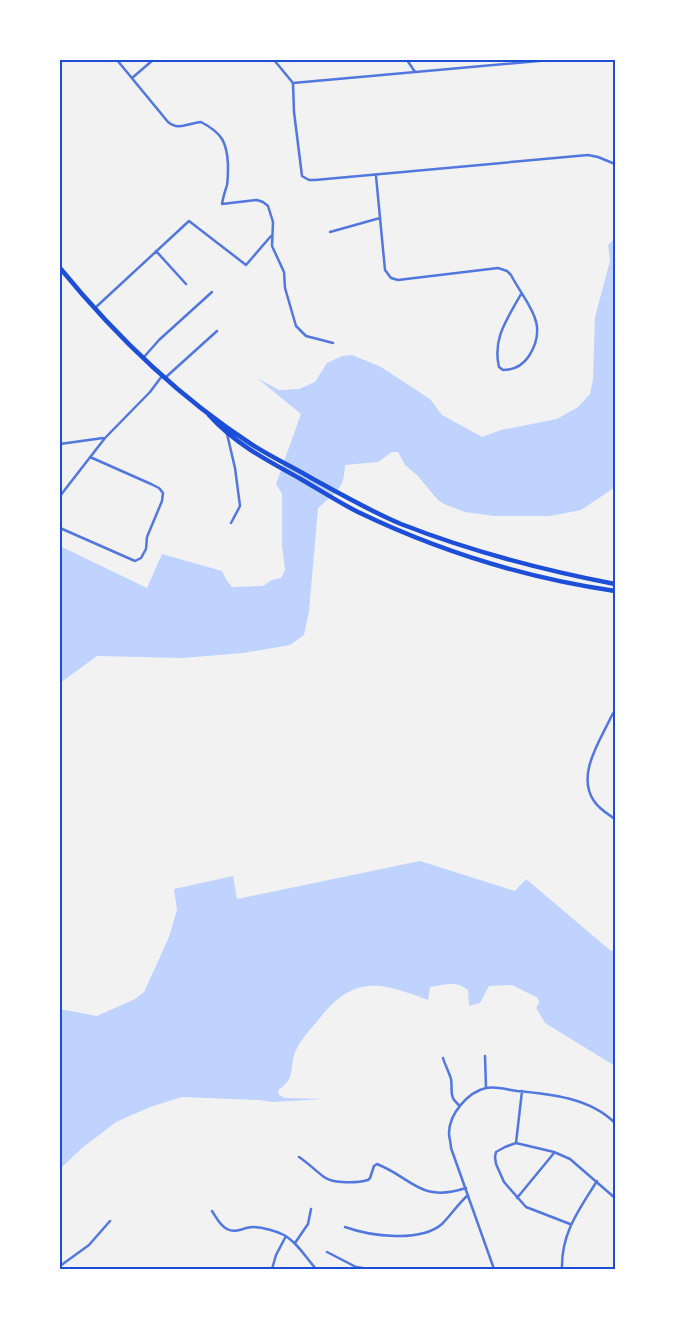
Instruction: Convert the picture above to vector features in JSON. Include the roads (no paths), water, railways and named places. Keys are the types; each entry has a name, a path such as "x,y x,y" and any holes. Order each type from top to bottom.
{"main road":[{"path":"60,268 95,308 164,376 201,407 259,448 361,506 400,523 449,541 543,570 615,584"},
{"path":"201,407 227,433 256,454 357,512 438,546 501,566 541,578 615,592"}],"street":[{"path":"117,60 173,126 181,127 200,122 219,134 225,141 228,175 222,204 257,200 264,202 268,206 273,222 272,246 284,272 285,288 296,326 306,336 332,343"},
{"path":"132,78 153,60"},
{"path":"274,60 293,82 294,112 302,176 309,180 588,155 615,164"},
{"path":"408,60 415,72"},
{"path":"293,82 550,60"},
{"path":"376,175 385,270 391,278 398,280 498,268 507,271 511,275 536,319 538,327 537,338 532,350 520,365 509,370 503,370 499,367 496,349 501,330 521,294"},
{"path":"330,232 380,218"},
{"path":"95,308 189,221 246,265 271,235"},
{"path":"156,252 186,284"},
{"path":"144,357 159,340 212,292"},
{"path":"60,496 105,438 164,376 217,330"},
{"path":"227,433 235,468 240,506 231,523"},
{"path":"60,444 105,438"},
{"path":"60,528 134,561 141,558 146,549 148,537 162,501 163,493 159,488 151,484 90,457"},
{"path":"615,710 588,767 587,780 594,801 615,819"},
{"path":"485,1056 486,1088"},
{"path":"443,1058 450,1078 453,1100 460,1106"},
{"path":"494,1269 451,1148 449,1133 452,1119 460,1106 471,1096 486,1088 549,1093 599,1111 615,1123"},
{"path":"516,1143 522,1091"},
{"path":"570,1224 529,1209 517,1198 504,1182 494,1157 498,1151 516,1143 554,1152 570,1159 615,1198"},
{"path":"517,1198 554,1152"},
{"path":"299,1156 324,1177 344,1182 368,1180 374,1166 377,1164 421,1189 432,1193 450,1193 466,1188"},
{"path":"562,1269 565,1243 570,1224 597,1181"},
{"path":"345,1226 358,1231 379,1234 422,1235 441,1224 468,1195"},
{"path":"295,1244 308,1224 311,1209"},
{"path":"212,1211 228,1230 235,1231 258,1227 286,1236 316,1269"},
{"path":"60,1266 89,1245 110,1221"},
{"path":"272,1269 276,1255 286,1236"},
{"path":"327,1252 356,1267 369,1269"}],"water":[{"path":"615,238 614,488 581,510 550,516 494,516 465,512 438,500 417,475 405,465 398,452 392,452 378,462 345,465 343,480 338,490 318,508 309,611 304,635 290,645 243,653 182,658 97,656 60,683 60,546 147,588 162,554 222,571 232,587 263,586 272,580 281,578 285,570 282,545 282,494 276,484 301,414 257,378 279,390 299,389 315,382 327,363 342,356 352,355 381,367 430,399 442,415 482,437 501,430 557,419 578,407 590,394 593,379 595,317 610,261 608,245"},
{"path":"420,861 515,891 526,879 611,951 615,947 615,1066 545,1023 536,1008 539,1003 538,998 512,985 489,986 480,1003 469,1006 468,990 454,984 430,987 428,1000 382,986 356,988 332,1005 303,1038 294,1056 289,1078 278,1091 279,1095 285,1098 324,1099 272,1102 182,1097 150,1107 116,1122 82,1148 60,1169 60,1009 97,1016 135,999 144,992 169,937 177,910 174,889 233,876 237,899"}]}
